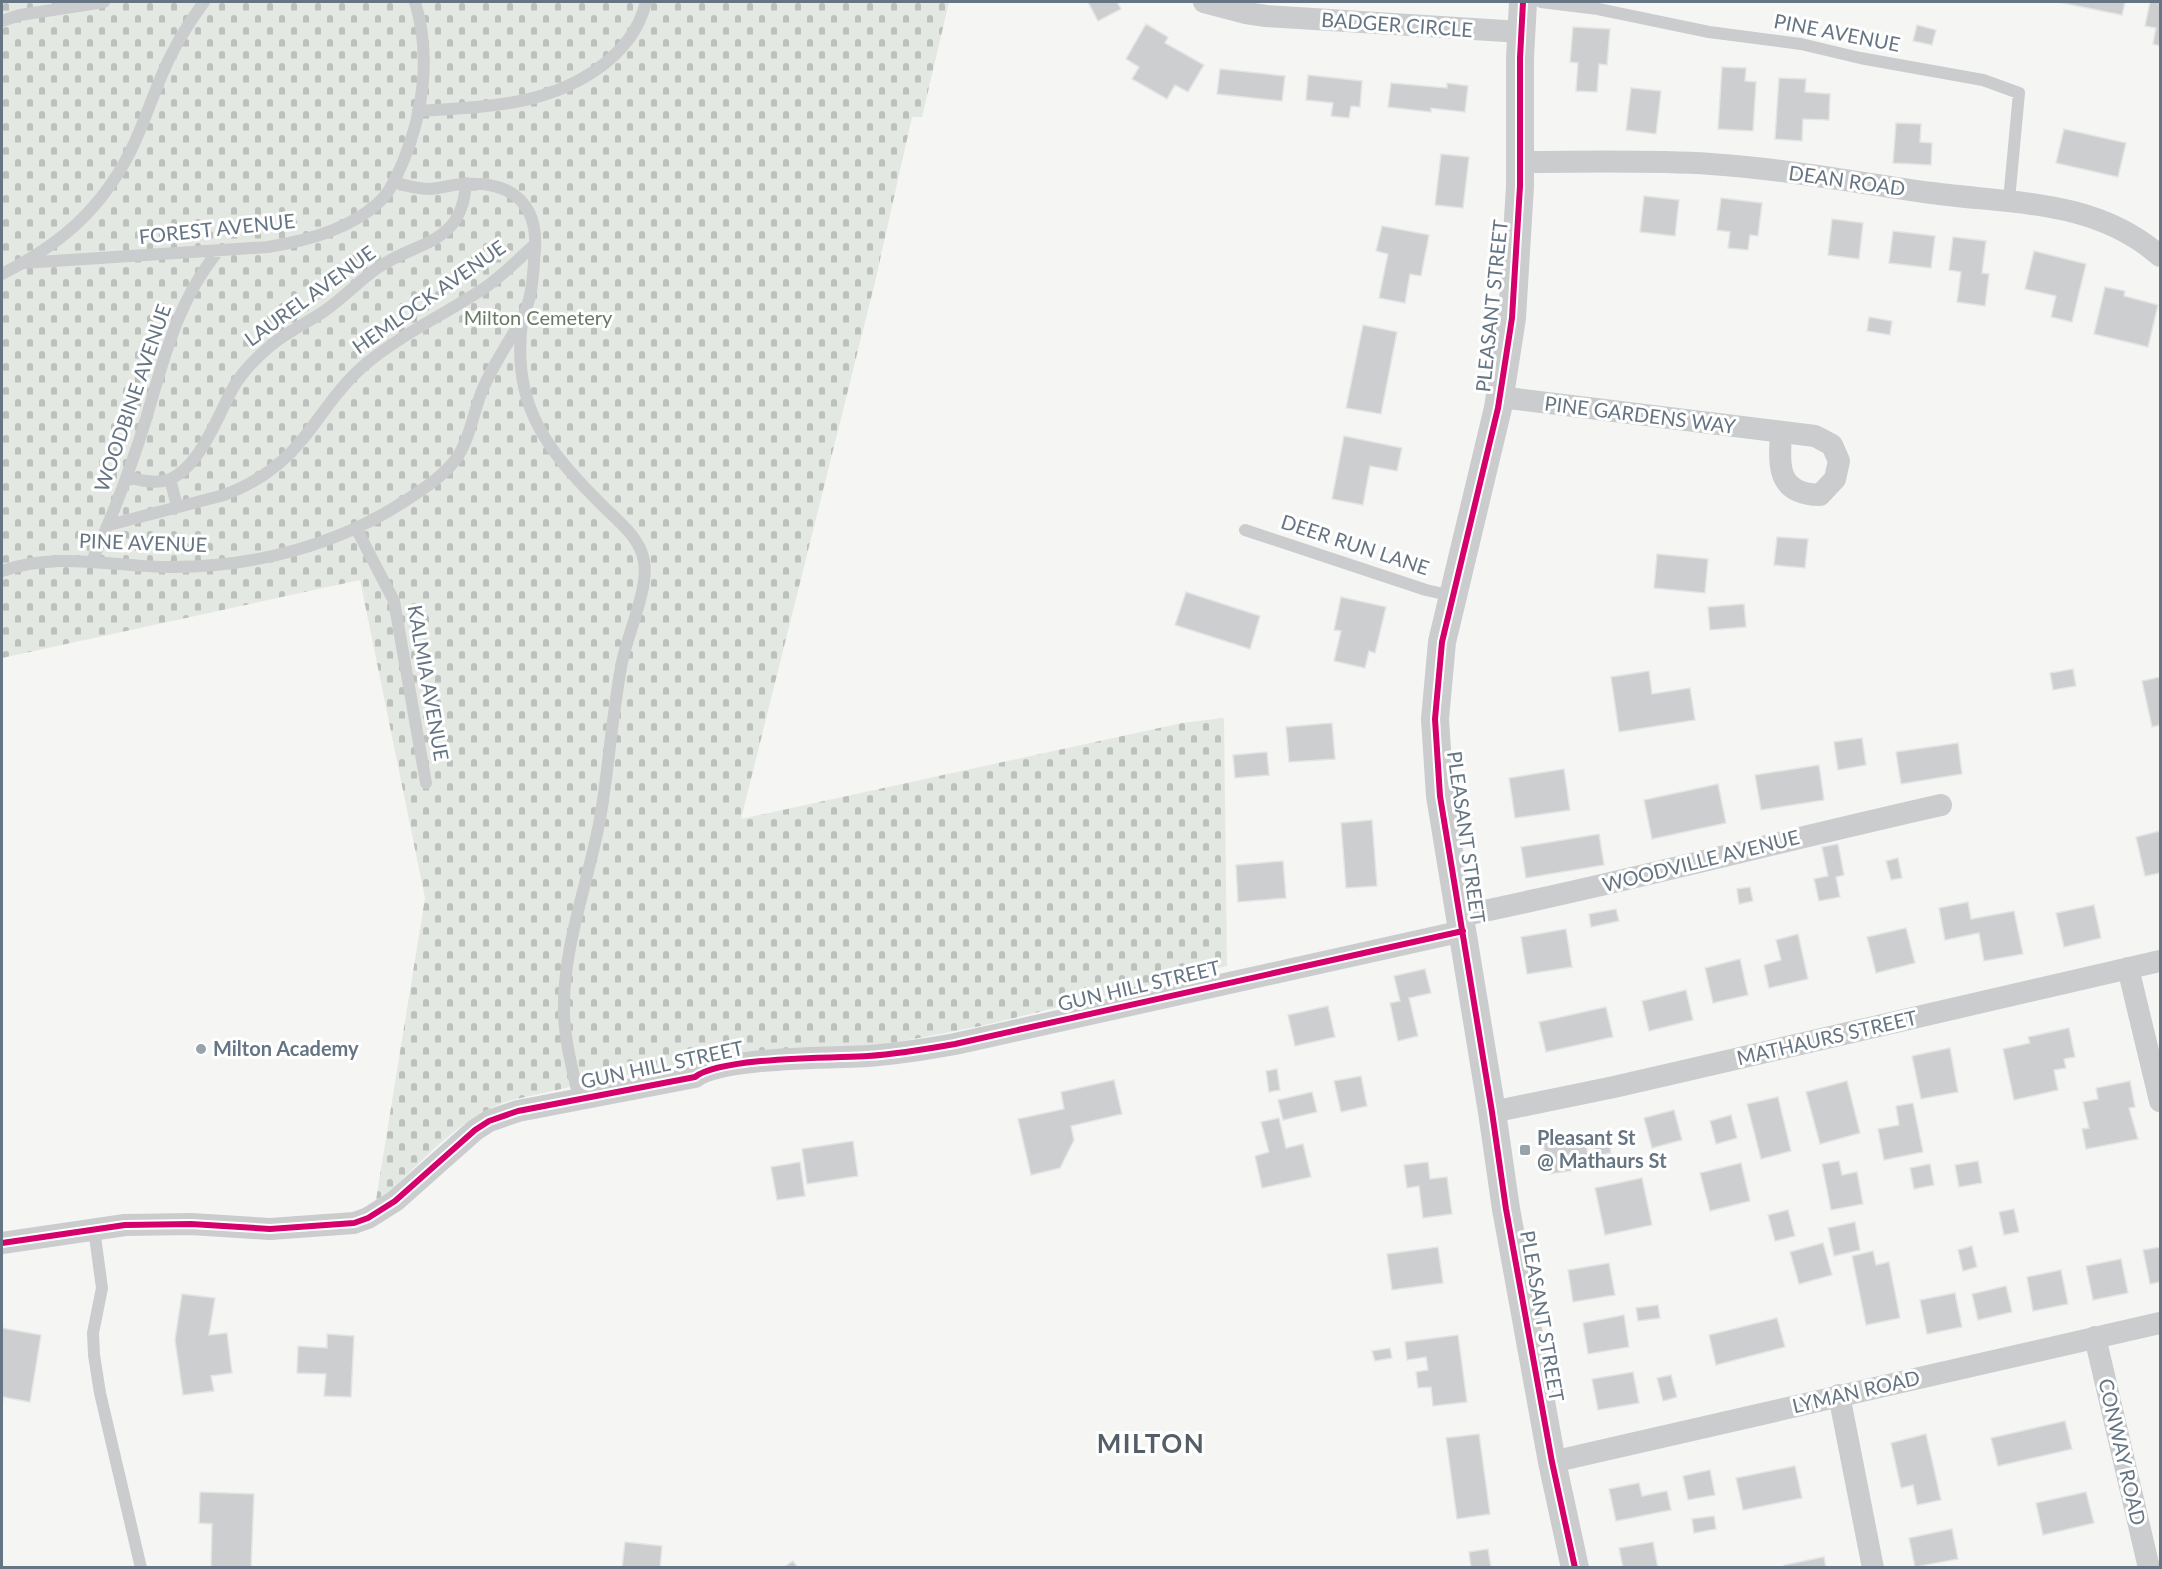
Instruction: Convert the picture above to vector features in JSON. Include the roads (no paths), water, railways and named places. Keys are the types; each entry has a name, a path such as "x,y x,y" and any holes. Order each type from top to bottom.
{"street":[{"name":"BADGER CIRCLE","path":"1204,2 1235,11 1266,16 1521,32"},
{"name":"PLEASANT STREET","path":"1523,2 1520,162 1512,318 1500,397 1442,642 1438,668 1436,744 1440,796 1506,1209 1552,1462 1575,1568"},
{"name":"DEAN ROAD","path":"1520,162 1710,164 1941,194 2009,200 2054,207 2120,227 2160,256"},
{"name":"PINE GARDENS WAY","path":"1500,397 1781,433"},
{"name":"WOODVILLE AVENUE","path":"1462,923 1820,832 1941,805"},
{"name":"GUN HILL STREET","path":"2,1243 125,1225 166,1223 292,1229 354,1223 368,1218 395,1202 461,1141 489,1121 518,1111 695,1077 704,1071 742,1064 870,1056 955,1044 1462,923"},
{"name":"MATHAURS STREET","path":"1492,1112 1614,1087 2160,961"},
{"path":"2128,968 2160,1101"},
{"name":"LYMAN ROAD","path":"1552,1462 2160,1323"},
{"name":"CONWAY ROAD","path":"2095,1337 2149,1568"},
{"path":"1839,1395 1873,1568"}],"lane":[{"path":"20,15 26,2"},
{"path":"2,20 104,2"},
{"path":"2,274 63,237 90,212 112,183 129,155 176,46 204,2"},
{"name":"FOREST AVENUE","path":"23,263 268,247 304,240 367,212 379,203 394,182 406,154 418,111 422,90 424,49 415,2"},
{"path":"418,111 512,103 542,95 575,82 594,71 621,49 638,24 646,2"},
{"name":"PINE AVENUE","path":"1541,2 1598,9 1709,32 1801,44 1860,58 1983,80 2019,93 2009,200"},
{"name":"PINE AVENUE","path":"2,571 42,561 92,561 150,567 221,565 291,552 356,528 435,480 457,458 469,432 486,382 523,318 532,279 534,222 527,206 495,186 466,183 428,189 394,182"},
{"name":"LAUREL AVENUE","path":"170,479 189,463 208,439 232,389 260,354 322,312 376,269 444,233 461,210 466,183"},
{"name":"HEMLOCK AVENUE","path":"109,525 238,490 273,468 302,441 354,374 380,353 499,277 535,244"},
{"name":"WOODBINE AVENUE","path":"92,561 109,525 127,477 169,338 192,290 218,251"},
{"path":"523,318 520,338 521,371 524,390 537,424 567,470 635,539 644,561 644,584 622,661 596,841 565,975 564,1016 579,1099"},
{"path":"127,477 152,482 170,479 177,506"},
{"name":"KALMIA AVENUE","path":"356,528 394,601 426,783"},
{"name":"DEER RUN LANE","path":"1245,530 1426,590 1453,596"},
{"path":"94,1229 102,1288 93,1333 94,1355 100,1393 141,1568"}],"place":[{"name":"Milton Academy","path":"201,1049"},
{"name":"Pleasant St @ Mathaurs St","path":"1525,1150"}],"district":[{"name":"MILTON","path":"1151,1444"}],"park label":[{"name":"Milton Cemetery","path":"538,318"}]}
